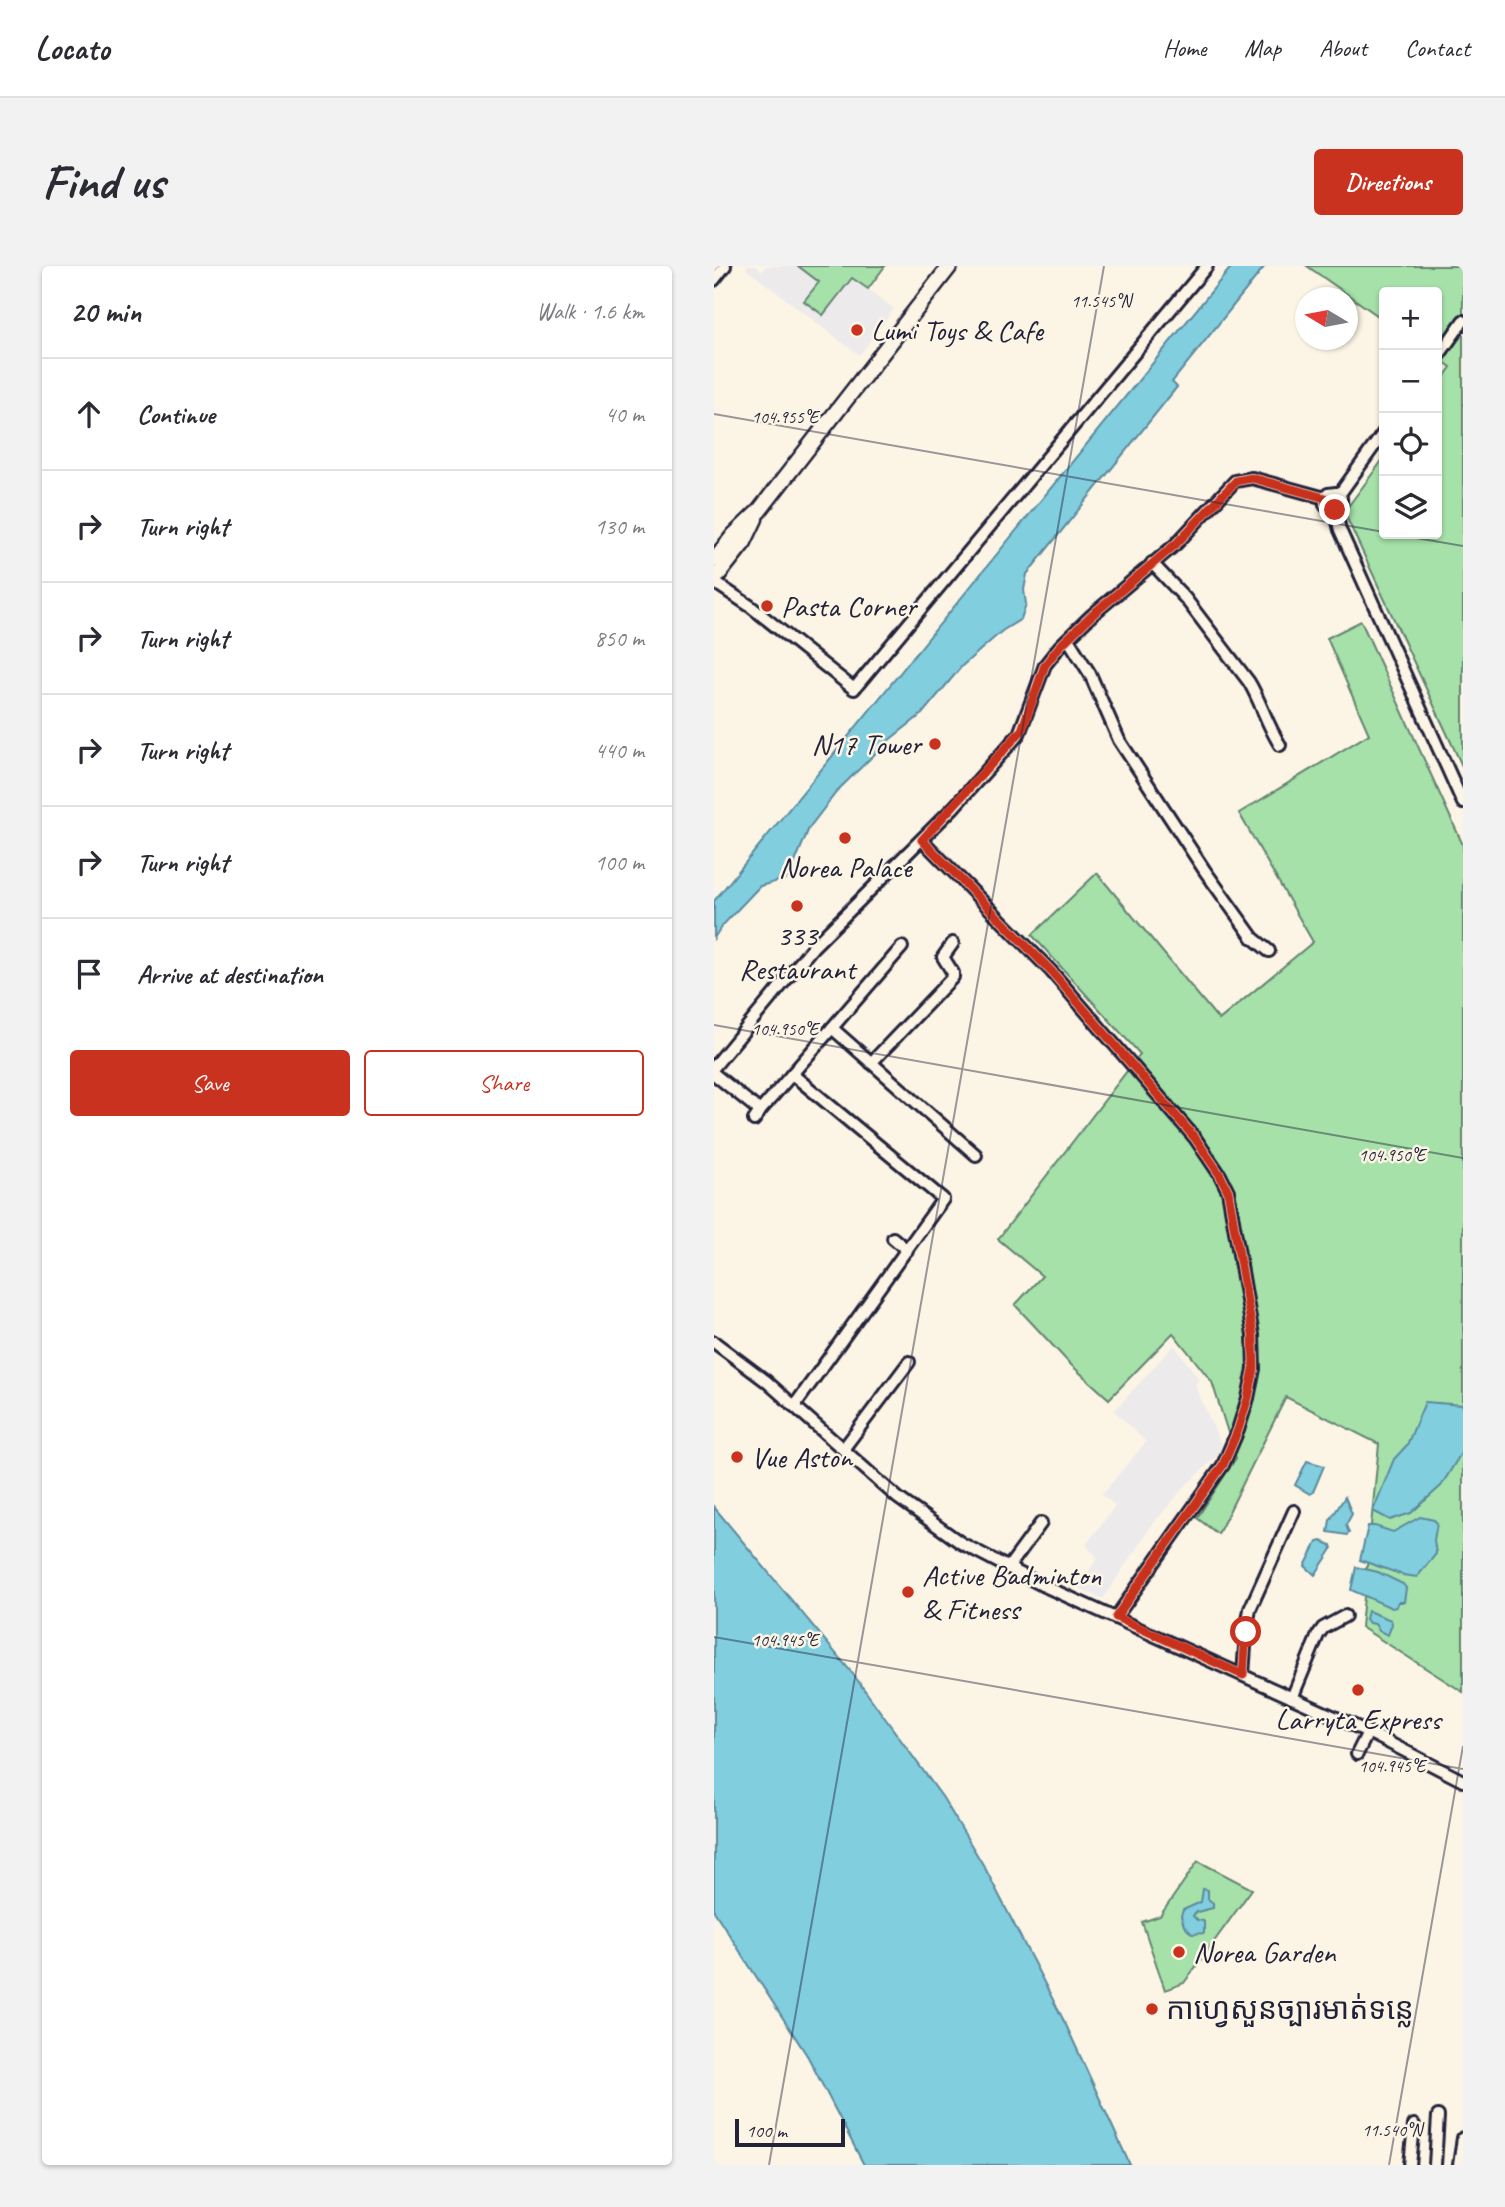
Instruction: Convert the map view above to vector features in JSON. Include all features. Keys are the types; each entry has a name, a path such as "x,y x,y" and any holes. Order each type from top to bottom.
{"main road":[{"path":"714,560 734,535 759,511 950,266"},
{"path":"714,581 744,542 759,511"}],"street":[{"path":"714,280 725,266"},
{"path":"714,581 750,606 854,689 1207,266"},
{"path":"1442,351 1463,321"},
{"path":"1339,495 1379,439"},
{"path":"714,1067 813,947 922,840 1022,730 1045,665 1068,639 1176,544 1236,481 1252,478 1325,498"},
{"path":"1325,498 1332,493 1339,495"},
{"path":"1335,510 1342,504 1339,495"},
{"path":"1325,498 1327,508 1335,510"},
{"path":"1335,510 1340,530 1463,803"},
{"path":"1152,563 1185,598 1249,682 1280,745"},
{"path":"1068,639 1090,674 1119,740 1152,792 1253,938 1269,951"},
{"path":"922,840 1051,971 1195,1138 1220,1175 1233,1210 1253,1335 1254,1369 1248,1398 1223,1465 1116,1617"},
{"path":"871,1063 953,977 943,957 953,943"},
{"path":"714,1074 757,1115 902,947"},
{"path":"832,1028 976,1155"},
{"path":"792,1074 943,1199 795,1405"},
{"path":"893,1238 907,1250"},
{"path":"714,1342 795,1405 887,1489 961,1544 1008,1569 1368,1732 1463,1781"},
{"path":"844,1448 909,1362"},
{"path":"1243,1675 1250,1609 1294,1511"},
{"path":"1008,1569 1041,1523"},
{"path":"1292,1698 1318,1635 1323,1628 1345,1616"},
{"path":"1357,1754 1368,1732"},
{"path":"1435,2165 1438,2116"},
{"path":"1410,2165 1413,2126"},
{"path":"1460,2165 1463,2138"}],"shaded area":[{"path":"747,266 756,266 762,271 766,266 798,266 819,282 852,277 894,309 859,355 746,269"},
{"path":"1174,1345 1199,1379 1195,1385 1221,1445 1219,1454 1185,1486 1152,1525 1103,1599 1077,1587 1098,1558 1086,1545 1115,1506 1102,1494 1146,1442 1114,1411"}],"green space":[{"path":"798,266 885,266 868,289 852,278 823,315 804,301 819,282"},
{"path":"1307,266 1463,266 1463,768 1344,512 1379,465 1379,539 1442,539 1442,380 1451,367 1442,361 1442,287 1379,287 1379,316 1358,302 1358,287 1337,287"},
{"path":"1361,621 1463,845 1463,1692 1361,1627 1379,1444 1286,1397 1218,1534 1197,1518 1236,1458 1212,1382 1173,1333 1109,1399 1069,1363 1015,1305 1042,1276 998,1239 1140,1054 1032,935 1097,873 1219,1020 1313,942 1239,813 1369,734 1327,638"},
{"name":"Norea Garden","path":"1198,1861 1252,1889 1184,1983 1165,1990 1142,1922 1160,1916"}],"water":[{"path":"1232,266 1265,266 1172,382 1177,387 1027,574 1024,590 1026,604 1021,619 1002,631 962,666 922,714 888,741 838,790 809,828 786,879 760,886 714,938 714,901"},
{"path":"1425,1402 1463,1405 1463,1450 1441,1486 1411,1513 1390,1520 1373,1511 1394,1459 1407,1445"},
{"path":"1307,1461 1324,1466 1310,1494 1295,1485"},
{"path":"1345,1497 1352,1514 1346,1525 1349,1533 1328,1532 1330,1520"},
{"path":"714,1507 853,1674 943,1798 985,1868 1066,2025 1130,2165 864,2165 808,2057 714,1911"},
{"path":"1420,1517 1437,1523 1434,1540 1436,1554 1417,1577 1360,1560 1368,1526 1393,1532"},
{"path":"1317,1542 1331,1545 1332,1549 1315,1575 1305,1566"},
{"path":"1356,1567 1378,1572 1403,1584 1406,1588 1404,1602 1398,1602 1396,1607 1392,1608 1351,1590"},
{"path":"1368,1611 1391,1620 1388,1635 1379,1631 1375,1624 1369,1623 1366,1619"},
{"path":"1203,1889 1208,1890 1208,1899 1213,1903 1213,1908 1197,1912 1193,1916 1204,1921 1204,1933 1192,1934 1184,1926 1181,1916 1183,1910 1201,1902"}],"place":[{"name":"Lumi Toys & Cafe","path":"857,330"},
{"name":"Pasta Corner","path":"767,606"},
{"name":"N17 Tower","path":"935,744"},
{"name":"Norea Palace","path":"845,838"},
{"name":"333 Restaurant","path":"797,906"},
{"name":"Vue Aston","path":"737,1457"},
{"name":"Active Badminton & Fitness","path":"908,1592"},
{"name":"Larryta Express","path":"1358,1690"},
{"name":"Norea Garden","path":"1179,1952"},
{"name":"កាហ្វេសួនច្បារមាត់ទន្លេ","path":"1152,2009"}],"route":[{"path":"1246,1632 1243,1675 1116,1617 1223,1465 1248,1398 1254,1369 1253,1335 1228,1191 1195,1138 1051,971 922,840 1022,730 1045,665 1060,646 1092,615 1176,544 1236,481 1252,478 1325,498 1327,508 1335,510"}]}
